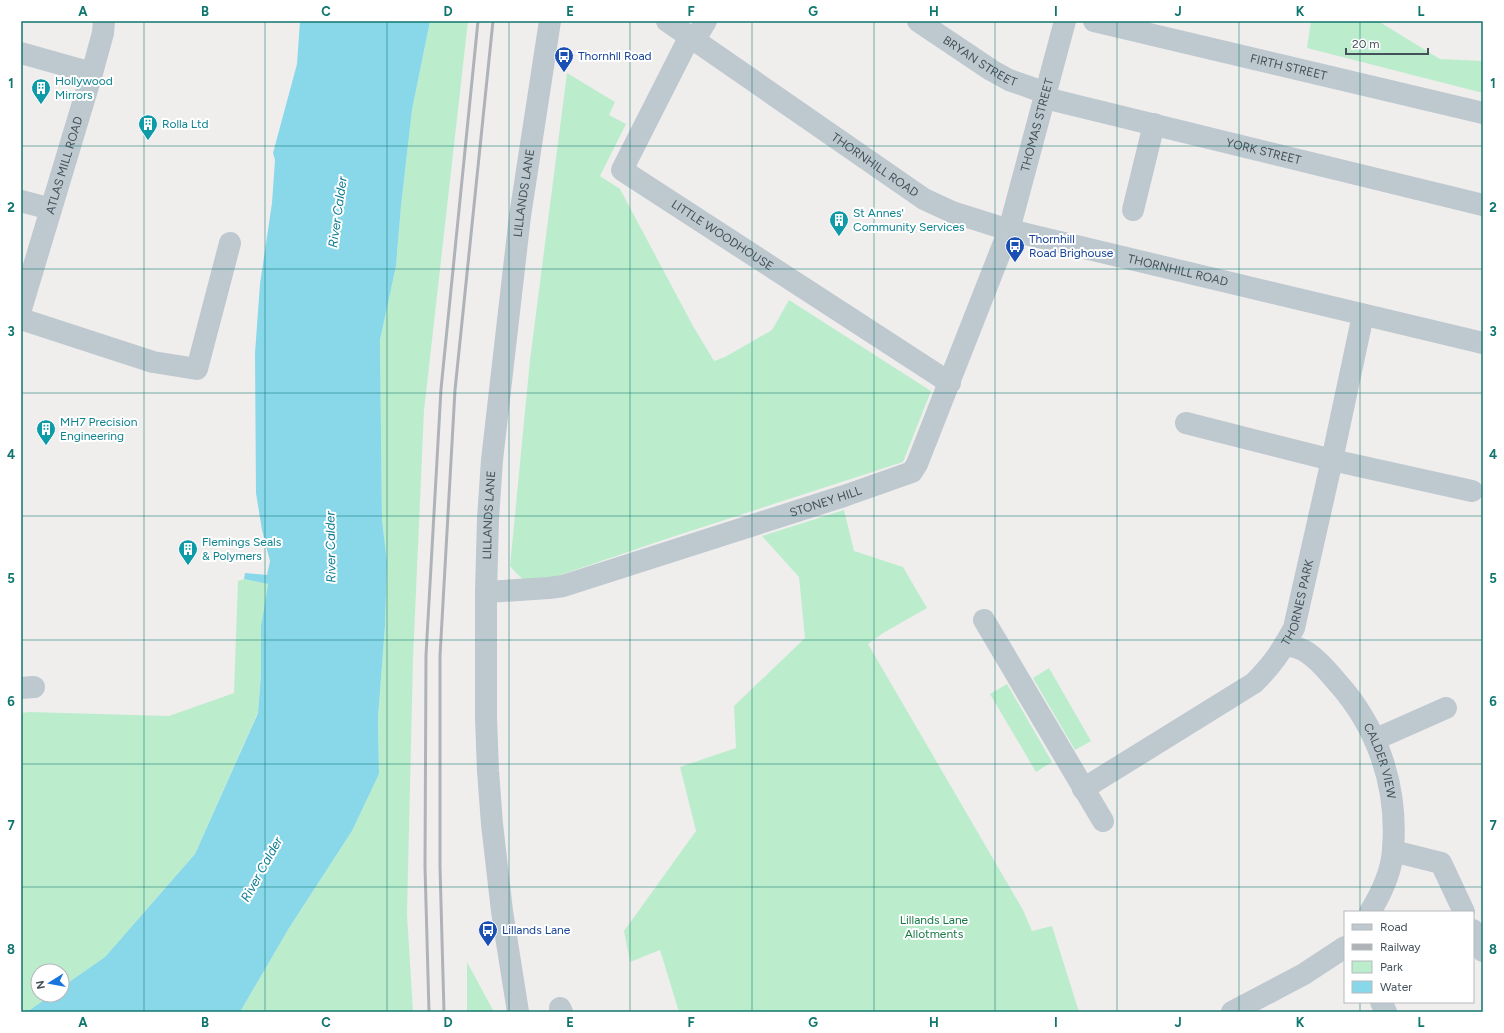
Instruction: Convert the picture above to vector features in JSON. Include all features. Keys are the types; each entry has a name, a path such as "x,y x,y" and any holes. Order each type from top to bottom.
{"street":[{"name":"ATLAS MILL ROAD","path":"21,309 92,73 103,33 104,21"},
{"name":"LILLANDS LANE","path":"518,1012 502,911 492,816 486,718 486,592 488,519 492,460 520,216 550,21"},
{"name":"THORNHILL ROAD","path":"667,21 924,199 952,212 1009,230 1483,343"},
{"path":"692,37 706,21"},
{"name":"BRYAN STREET","path":"918,21 991,70 1009,80 1046,95"},
{"name":"THOMAS STREET","path":"1009,230 1065,21"},
{"name":"FIRTH STREET","path":"1094,21 1483,113"},
{"name":"LITTLE WOODHOUSE","path":"692,37 622,170 950,383"},
{"path":"21,53 92,73"},
{"name":"YORK STREET","path":"1046,95 1154,124 1483,204"},
{"path":"1132,210 1154,124"},
{"path":"21,201 51,209"},
{"name":"STONEY HILL","path":"486,592 563,586 844,496 912,472 917,464 950,383 1009,230"},
{"path":"21,319 154,362 197,369 230,243"},
{"name":"THORNES PARK","path":"1083,789 1254,682 1273,663 1285,644 1294,628 1363,315"},
{"path":"1186,423 1332,460 1472,491"},
{"path":"984,620 1103,821"},
{"name":"CALDER VIEW","path":"1285,644 1303,650 1322,665 1343,689 1360,711 1376,739 1385,766 1391,794 1394,822 1393,851 1388,875 1371,911"},
{"path":"1376,739 1446,708"},
{"path":"1393,851 1441,863 1464,911"},
{"path":"1474,932 1483,951"},
{"path":"1232,1012 1318,966 1344,948"},
{"path":"1382,1003 1386,1012"}],"green space":[{"path":"430,21 468,21 424,411 413,659 407,914 413,1012 240,1012 289,928 352,831 379,774 378,718 385,626 387,562 382,520 380,340 396,266 412,110"},
{"path":"1311,21 1378,21 1440,59 1483,61 1483,93 1307,48"},
{"path":"567,73 615,102 609,115 626,124 600,176 620,189 693,326 714,361 725,357 772,330 789,300 931,391 903,462 663,540 537,583 525,580 513,570 510,566 530,360"},
{"name":"Lillands Lane Allotments","path":"844,510 854,551 903,567 927,608 883,633 868,644 1023,910 1032,931 1052,926 1079,1012 679,1012 660,950 630,962 624,931 696,831 680,767 736,748 734,706 805,638 799,577 762,536"},
{"path":"244,579 268,584 261,626 261,675 258,712 195,854 105,957 70,981 70,963 30,963 30,1003 40,1003 27,1012 21,1012 21,713 169,716 234,693 238,581"},
{"path":"1049,668 1091,741 1075,750 1033,678"},
{"path":"1007,684 1052,762 1036,772 990,694"},
{"path":"467,962 494,1012 467,1012"}],"water":[{"name":"River Calder","path":"300,21 430,21 412,110 396,266 380,340 382,520 387,562 385,626 378,718 379,774 352,831 289,928 240,1012 27,1012 40,1003 70,1003 70,981 105,957 195,854 258,713 261,675 261,626 268,584 244,579 245,573 267,575 270,561 262,530 256,493 255,353 260,284 272,203 275,160 273,153 297,64"}],"railway":[{"path":"429,1012 425,867 426,655 441,389 478,21"},
{"path":"444,1012 440,867 440,656 455,390 493,21"}],"place":[{"name":"Thornhll Road","path":"564,73"},
{"name":"Hollywood Mirrors","path":"41,105"},
{"name":"Rolla Ltd","path":"148,141"},
{"name":"St Annes' Community Services","path":"839,237"},
{"name":"Thornhill Road Brighouse","path":"1015,263"},
{"name":"MH7 Precision Engineering","path":"46,446"},
{"name":"Flemings Seals & Polymers","path":"188,566"},
{"name":"Lillands Lane","path":"488,947"}]}
